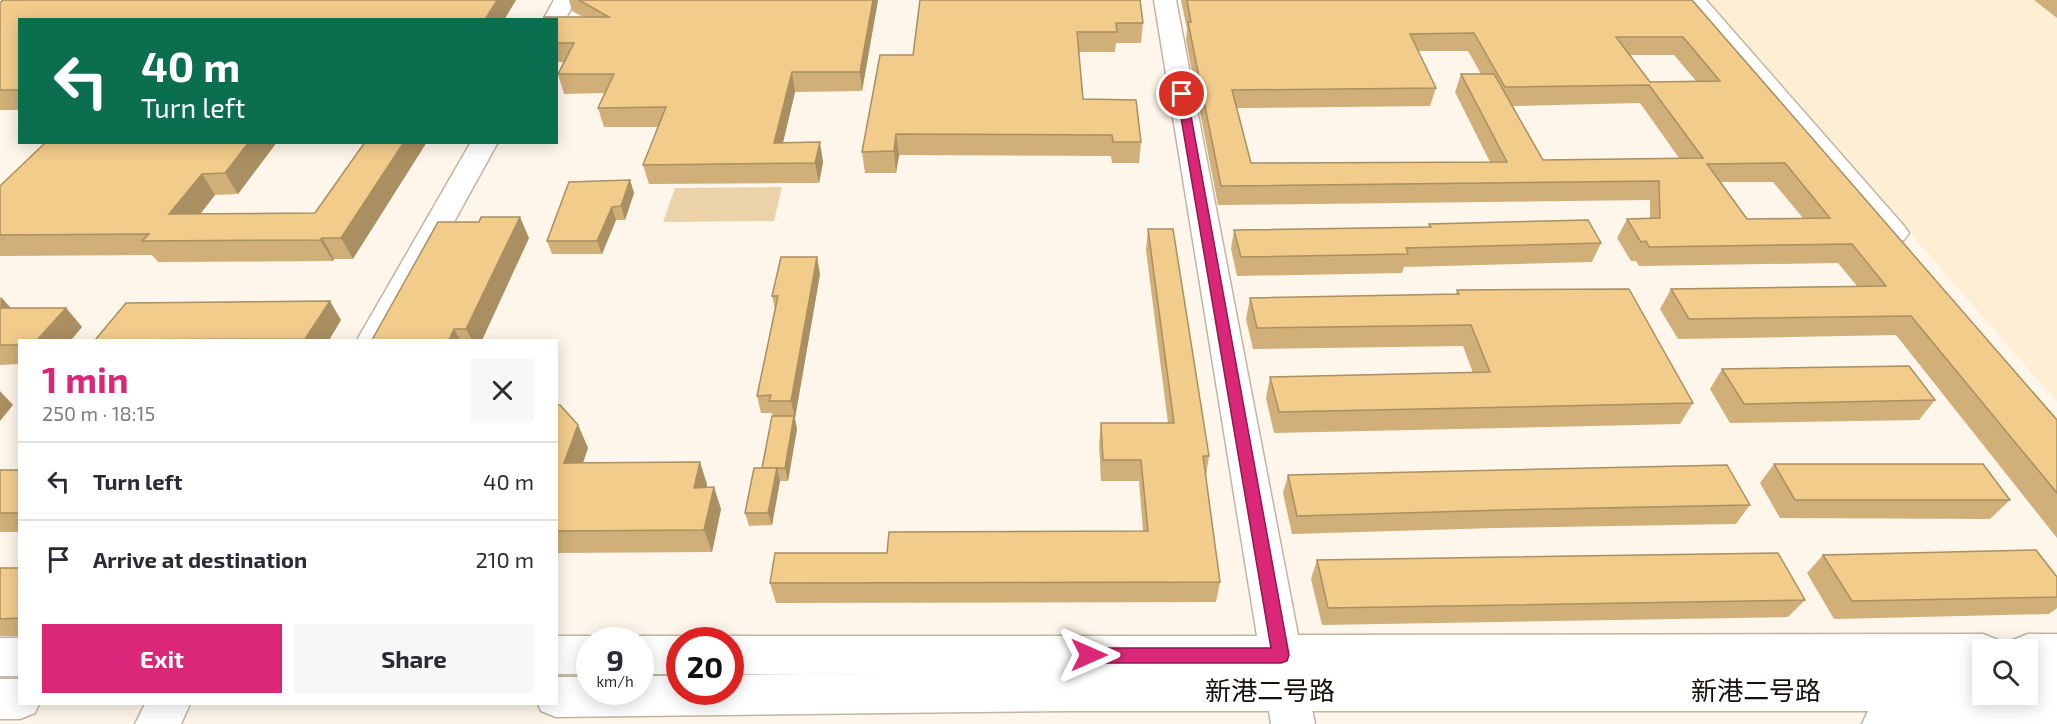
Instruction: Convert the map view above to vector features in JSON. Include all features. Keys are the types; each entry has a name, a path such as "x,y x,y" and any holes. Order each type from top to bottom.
{"street":[{"path":"556,18 566,0"},
{"path":"1165,0 1287,690"},
{"path":"1695,0 1910,252"},
{"path":"374,339 484,144"},
{"path":"2038,653 2057,653"},
{"path":"744,656 1287,690 1972,654"},
{"path":"558,655 576,655"},
{"path":"0,657 18,657"},
{"name":"新港二号路","path":"558,697 1287,690 1972,692"},
{"path":"2038,692 2057,692"},
{"path":"0,699 18,699"},
{"path":"157,724 168,705"},
{"path":"1884,724 2057,723"}],"shaded area":[{"path":"1707,0 2057,0 2057,402"},
{"path":"782,187 774,221 663,222 675,188"}],"building":[{"path":"3,0 497,0 486,18 18,18 18,90 0,90 0,3"},
{"path":"579,0 873,0 860,72 792,72 774,143 820,142 815,163 643,165 666,107 598,108 614,74 558,74 574,43 558,43 558,18 544,18 609,17"},
{"path":"920,0 1140,0 1143,23 1116,23 1117,32 1077,32 1083,99 1136,100 1141,142 1113,142 1112,135 896,134 894,151 862,152 880,55 913,55"},
{"path":"1187,0 1692,0 2057,420 2057,493 1911,316 1689,319 1671,289 1886,286 1852,244 1649,247 1646,241 1641,242 1627,219 1660,218 1659,181 1221,186 1188,22 1191,22","holes":["1474,33 1505,87 1649,85 1703,158 1543,160 1494,74 1461,74 1507,162 1251,163 1232,90 1436,88 1410,34","1616,37 1683,37 1720,81 1650,82","1785,163 1830,218 1747,219 1707,164"]},
{"path":"44,144 247,144 225,173 202,174 169,214 315,213 364,144 403,144 341,238 142,241 149,234 0,235 0,186"},
{"path":"630,180 621,206 612,207 597,241 547,241 569,182"},
{"path":"481,217 520,217 466,329 454,329 449,339 373,339 438,222 479,222"},
{"path":"1588,220 1601,243 1406,248 1408,254 1241,257 1234,230 1431,227 1429,224"},
{"path":"1148,229 1173,229 1209,456 1203,456 1220,582 770,583 775,553 887,553 889,532 1148,531 1141,460 1103,460 1101,423 1174,423"},
{"path":"781,257 817,257 791,401 769,401 771,395 757,396 778,296 772,296"},
{"path":"1629,289 1693,403 1279,412 1270,377 1490,372 1471,325 1257,328 1250,298 1459,294 1457,290"},
{"path":"330,301 305,339 96,339 126,303"},
{"path":"0,308 66,308 38,339 18,339 18,345 0,345"},
{"path":"1909,366 1935,400 1744,404 1722,369"},
{"path":"558,405 578,425 564,463 700,462 694,488 714,487 704,530 558,531"},
{"path":"772,416 794,416 785,468 762,468"},
{"path":"1774,464 1983,464 2010,500 1795,500"},
{"path":"1727,465 1750,505 1297,516 1288,475"},
{"path":"754,468 777,468 768,513 745,513"},
{"path":"0,470 18,470 18,513 0,513"},
{"path":"2036,550 2057,577 2057,597 1852,601 1823,555"},
{"path":"1778,553 1805,600 1328,608 1317,560"},
{"path":"0,568 18,568 18,618 0,619"}],"route":[{"path":"1089,655 1281,655 1182,94"}]}
